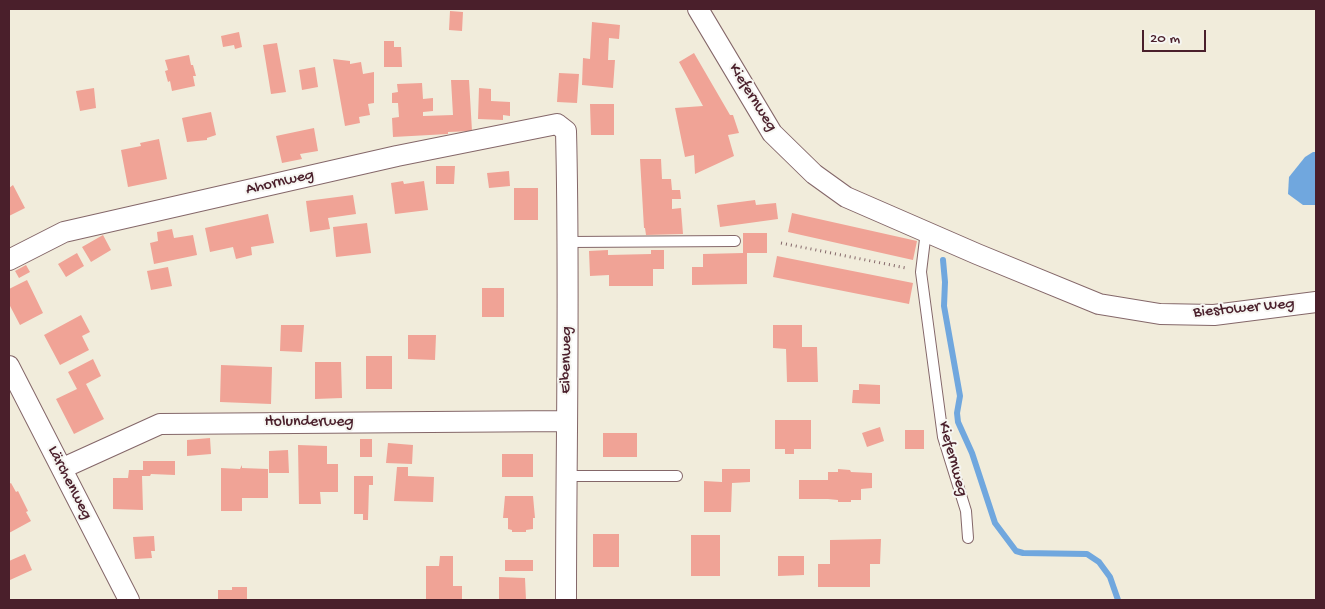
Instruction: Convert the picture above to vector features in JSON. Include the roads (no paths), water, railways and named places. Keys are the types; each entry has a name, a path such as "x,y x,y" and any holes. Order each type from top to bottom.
{"street":[{"name":"Kiefernweg","path":"698,9 772,133 814,174 846,197 999,264"},
{"name":"Eibenweg","path":"558,124 566,131 569,242 566,600"},
{"name":"Ahornweg","path":"9,260 64,232 397,156 558,124"},
{"name":"Biestower Weg","path":"999,264 1099,304 1160,314 1214,315 1316,302"},
{"name":"Lärchenweg","path":"9,366 63,468 129,600"},
{"name":"Holunderweg","path":"63,468 160,424 566,421"}],"lane":[{"name":"Kiefernweg","path":"926,231 921,272 943,437 966,511 968,538"},
{"path":"569,242 735,241"},
{"path":"566,476 677,476"}],"water":[{"path":"1316,152 1316,205 1303,205 1288,194 1289,177 1305,157"}],"waterway":[{"path":"943,260 945,282 944,306 960,396 957,413 958,422 972,453 995,523 1016,551 1023,553 1087,554 1099,562 1110,577 1118,600"}]}
